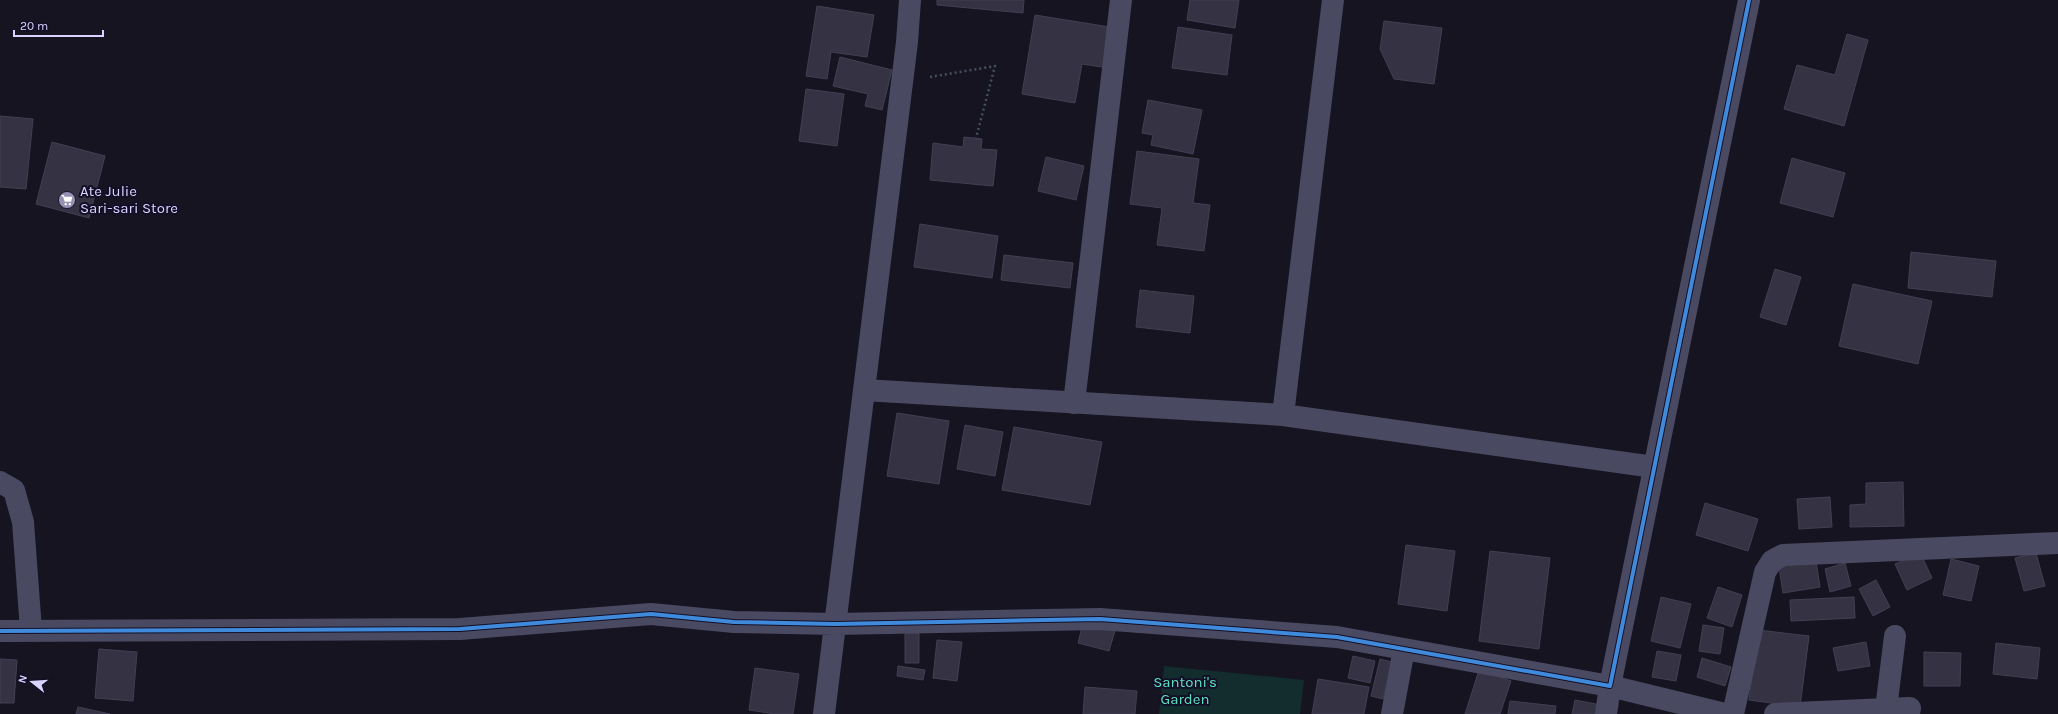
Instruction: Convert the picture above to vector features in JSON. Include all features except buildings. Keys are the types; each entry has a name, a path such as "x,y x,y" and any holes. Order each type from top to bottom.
{"street":[{"path":"824,714 902,82 910,0"},
{"path":"1074,403 1121,0"},
{"path":"1283,415 1333,0"},
{"path":"1606,714 1610,686 1749,0"},
{"path":"864,390 1283,415 1654,467"},
{"path":"0,482 14,490 23,522 31,630"},
{"path":"1733,714 1765,572 1772,561 1783,555 2058,543"},
{"path":"0,631 460,629 651,614 734,622 835,624 1100,620 1336,637 1610,686 1725,714"},
{"path":"1886,709 1895,636"},
{"path":"1392,714 1404,649"},
{"path":"1775,714 1910,708 1909,714"}],"path":[{"path":"902,82 995,66 976,138"}],"green space":[{"name":"Santoni's Garden","path":"1164,666 1304,680 1300,714 1159,714"}],"cycle path":[{"path":"0,631 460,629 651,614 734,622 835,624 1100,619 1337,637 1610,686 1749,0"}],"place":[{"name":"Ate Julie Sari-sari Store","path":"67,200"}]}
